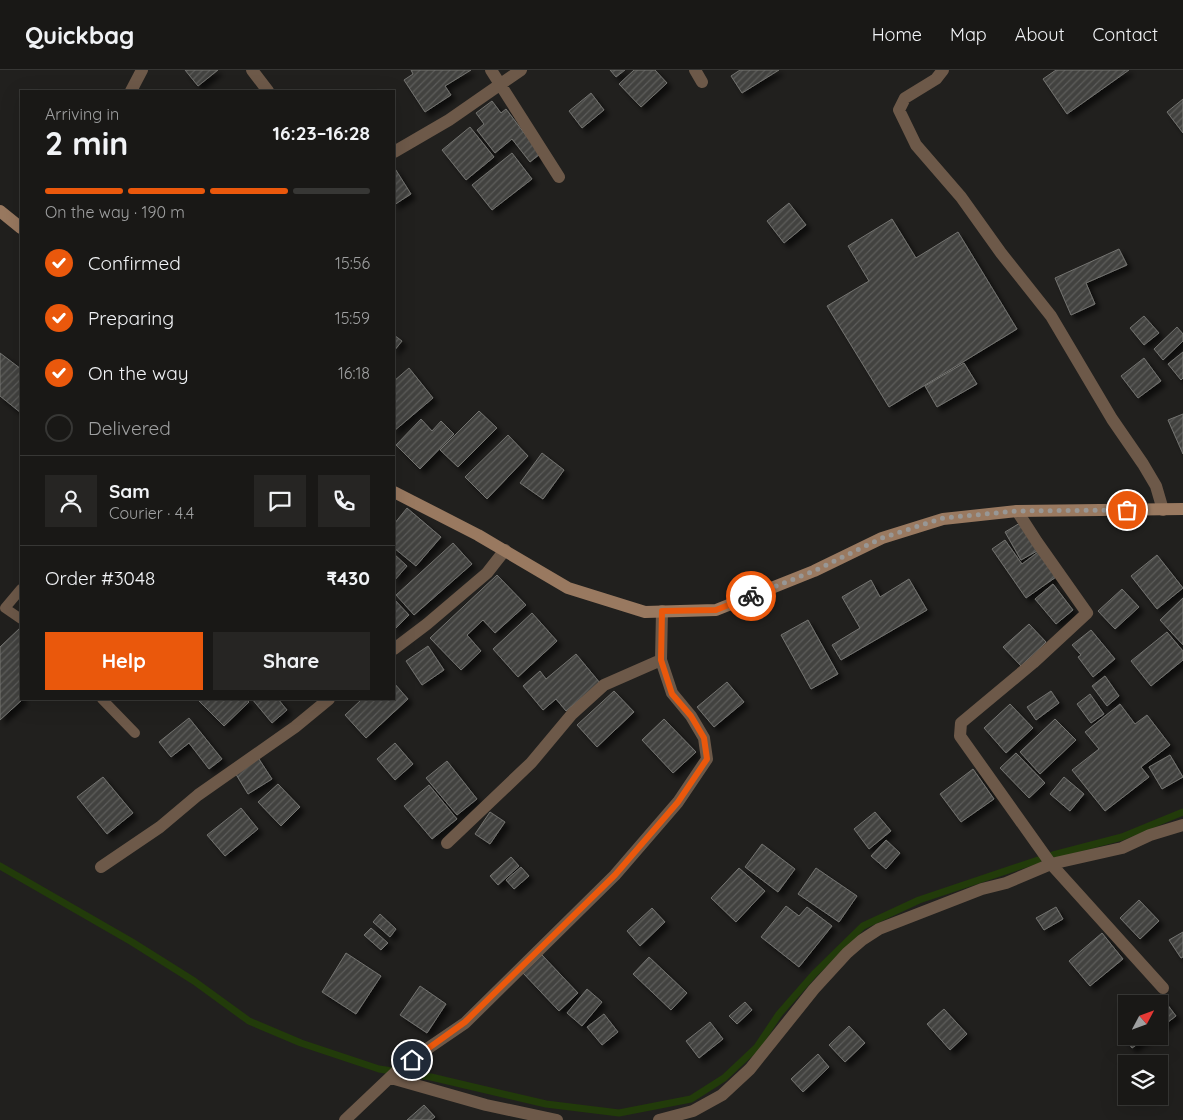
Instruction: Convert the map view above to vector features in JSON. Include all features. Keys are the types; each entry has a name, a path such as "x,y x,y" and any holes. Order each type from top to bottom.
{"street":[{"path":"132,90 142,70"},
{"path":"252,70 267,90"},
{"path":"491,70 559,177"},
{"path":"395,151 449,120 521,70"},
{"path":"695,70 702,82"},
{"path":"943,70 936,79 905,98 899,110 916,145 961,196 1001,253 1051,316 1112,419 1156,486 1163,510"},
{"path":"0,211 20,227"},
{"path":"395,493 478,535 568,588 645,612 716,610 814,571 882,538 943,518 1017,511 1183,510"},
{"path":"1017,511 1087,613 961,723 960,736 1051,864 1163,988"},
{"path":"395,648 487,573 505,550"},
{"path":"345,1120 402,1066 465,1022 615,875 678,802 707,759 704,738 691,716 672,694 661,660 662,611"},
{"path":"448,843 531,763 572,714 604,685 661,660"},
{"path":"101,867 160,827 198,795 296,728 328,700"},
{"path":"659,1120 693,1111 722,1095 750,1069 814,989 847,953 862,940 879,930 982,889 1006,883 1051,864 1122,848 1150,835 1183,825"},
{"path":"391,1078 486,1105 557,1120"}],"lane":[{"path":"20,590 2,610 20,619"},
{"path":"103,700 135,733"}],"building":[{"path":"185,70 218,70 198,86"},
{"path":"411,70 471,70 445,86 451,95 425,112 404,80 413,74"},
{"path":"610,70 625,70 616,77"},
{"path":"634,70 655,70 667,83 641,107 619,84"},
{"path":"740,70 779,70 742,93 731,76"},
{"path":"1056,70 1129,70 1067,114 1043,79"},
{"path":"591,93 604,110 582,128 569,111"},
{"path":"1183,99 1183,133 1167,112"},
{"path":"492,101 501,113 506,109 540,154 530,162 512,139 495,153 477,130 484,124 476,113"},
{"path":"470,127 494,157 466,180 442,150"},
{"path":"512,153 532,179 492,210 472,185"},
{"path":"395,169 411,194 395,204"},
{"path":"789,203 806,225 784,243 767,221"},
{"path":"892,219 916,258 958,232 1017,329 889,407 827,306 869,281 848,246"},
{"path":"1119,249 1127,265 1086,283 1095,304 1071,315 1055,278"},
{"path":"1144,316 1159,333 1144,345 1130,328"},
{"path":"1177,327 1183,334 1183,341 1163,360 1154,349"},
{"path":"395,336 402,341 395,350"},
{"path":"1183,352 1183,378 1181,380 1168,364"},
{"path":"0,353 20,368 20,412 0,396"},
{"path":"1144,358 1161,381 1138,398 1121,376"},
{"path":"964,363 977,384 937,407 925,386"},
{"path":"409,368 433,398 395,430 395,380"},
{"path":"479,411 497,428 458,467 440,450"},
{"path":"1183,414 1183,454 1168,420"},
{"path":"421,419 432,431 441,421 454,434 420,469 396,445"},
{"path":"508,435 528,456 487,499 465,477"},
{"path":"542,453 564,470 543,499 520,483"},
{"path":"407,508 441,537 416,566 395,549 395,523"},
{"path":"1020,523 1037,551 1021,560 1005,532"},
{"path":"1005,540 1022,564 1038,552 1056,577 1026,598 992,549"},
{"path":"453,543 472,564 414,615 396,595"},
{"path":"395,555 407,566 395,580"},
{"path":"1157,555 1183,588 1157,609 1131,576"},
{"path":"497,575 526,605 495,633 483,620 467,635 481,651 461,670 430,638"},
{"path":"909,579 927,610 841,660 832,645 860,628 842,597 871,580 880,597"},
{"path":"1053,584 1073,610 1056,624 1035,599"},
{"path":"1122,589 1139,607 1115,629 1098,611"},
{"path":"1183,598 1183,645 1160,620"},
{"path":"395,600 409,615 395,629"},
{"path":"532,613 557,641 518,677 493,649"},
{"path":"808,620 838,674 811,689 781,635"},
{"path":"1029,624 1046,642 1021,666 1003,647"},
{"path":"20,628 20,700 22,700 0,720 0,647"},
{"path":"1091,630 1115,659 1093,677 1078,657 1081,655 1072,645"},
{"path":"1167,632 1183,651 1183,660 1151,686 1131,661"},
{"path":"428,646 444,670 422,685 406,661"},
{"path":"576,654 600,683 566,711 556,699 543,710 523,686 540,671 546,679"},
{"path":"1105,676 1119,696 1107,706 1092,686"},
{"path":"727,682 744,702 714,727 697,707"},
{"path":"395,684 408,699 366,738 345,715 361,700 395,700"},
{"path":"614,691 634,712 597,747 577,725"},
{"path":"1051,691 1059,703 1036,720 1027,707"},
{"path":"1090,694 1104,714 1091,723 1077,704"},
{"path":"198,700 247,700 249,702 224,726"},
{"path":"253,700 279,700 287,710 272,723"},
{"path":"1010,704 1033,728 1006,753 984,728"},
{"path":"1120,704 1135,724 1147,715 1170,745 1141,767 1149,777 1105,811 1072,770 1099,749 1085,732"},
{"path":"189,718 222,759 209,769 189,743 171,757 159,742"},
{"path":"664,719 696,752 673,773 642,740"},
{"path":"1055,719 1076,740 1040,774 1020,752"},
{"path":"395,743 413,764 395,780 377,759"},
{"path":"1016,753 1045,783 1029,798 1000,768"},
{"path":"1170,755 1183,777 1162,789 1149,767"},
{"path":"257,756 272,779 248,794 234,771"},
{"path":"447,761 477,799 457,815 426,778"},
{"path":"973,769 994,799 961,822 940,794"},
{"path":"103,777 133,813 107,834 77,797"},
{"path":"1064,777 1084,794 1070,811 1050,794"},
{"path":"278,784 300,807 281,826 258,802"},
{"path":"429,785 457,819 432,839 404,806"},
{"path":"241,808 258,829 225,856 207,835"},
{"path":"490,812 505,822 490,844 475,834"},
{"path":"875,812 891,831 869,849 854,829"},
{"path":"886,840 900,853 886,869 871,856"},
{"path":"762,844 795,869 778,892 745,867"},
{"path":"511,857 519,866 498,885 490,876"},
{"path":"521,867 529,876 514,889 506,880"},
{"path":"739,868 765,891 736,922 711,898"},
{"path":"816,868 857,896 839,922 798,894"},
{"path":"1139,900 1159,921 1140,939 1120,918"},
{"path":"786,906 799,916 807,907 832,926 799,967 761,937"},
{"path":"1056,907 1063,919 1044,930 1036,918"},
{"path":"652,908 665,922 640,946 627,931"},
{"path":"380,914 396,929 390,937 373,922"},
{"path":"371,928 388,943 381,950 364,935"},
{"path":"1183,932 1183,957 1181,958 1169,940"},
{"path":"1102,933 1123,959 1090,986 1069,961"},
{"path":"346,953 381,976 356,1014 322,992"},
{"path":"542,955 578,993 559,1011 523,973"},
{"path":"649,957 687,993 671,1010 633,974"},
{"path":"420,986 446,1004 427,1033 400,1015"},
{"path":"587,989 602,1002 582,1026 567,1013"},
{"path":"745,1002 752,1010 737,1024 729,1016"},
{"path":"1168,1005 1176,1016 1168,1022"},
{"path":"944,1009 967,1034 950,1050 927,1024"},
{"path":"604,1014 618,1032 602,1045 587,1027"},
{"path":"710,1022 723,1039 699,1058 686,1041"},
{"path":"849,1026 865,1043 845,1062 829,1045"},
{"path":"818,1054 829,1067 803,1092 791,1079"},
{"path":"424,1105 435,1117 431,1120 407,1120"}],"waterway":[{"path":"1053,855 1122,837 1183,812"},
{"path":"0,866 132,942 194,981 249,1021 301,1043 379,1069 431,1077 546,1104 619,1113 691,1099 724,1078 757,1047 779,1014 814,974 863,926 919,900 1038,860"}],"way so far":[{"path":"751,596 814,571 882,538 943,518 1017,511 1127,510"}],"route":[{"path":"412,1060 465,1022 615,875 678,802 707,759 704,738 691,716 672,694 661,660 662,611 716,610 751,596"}]}
